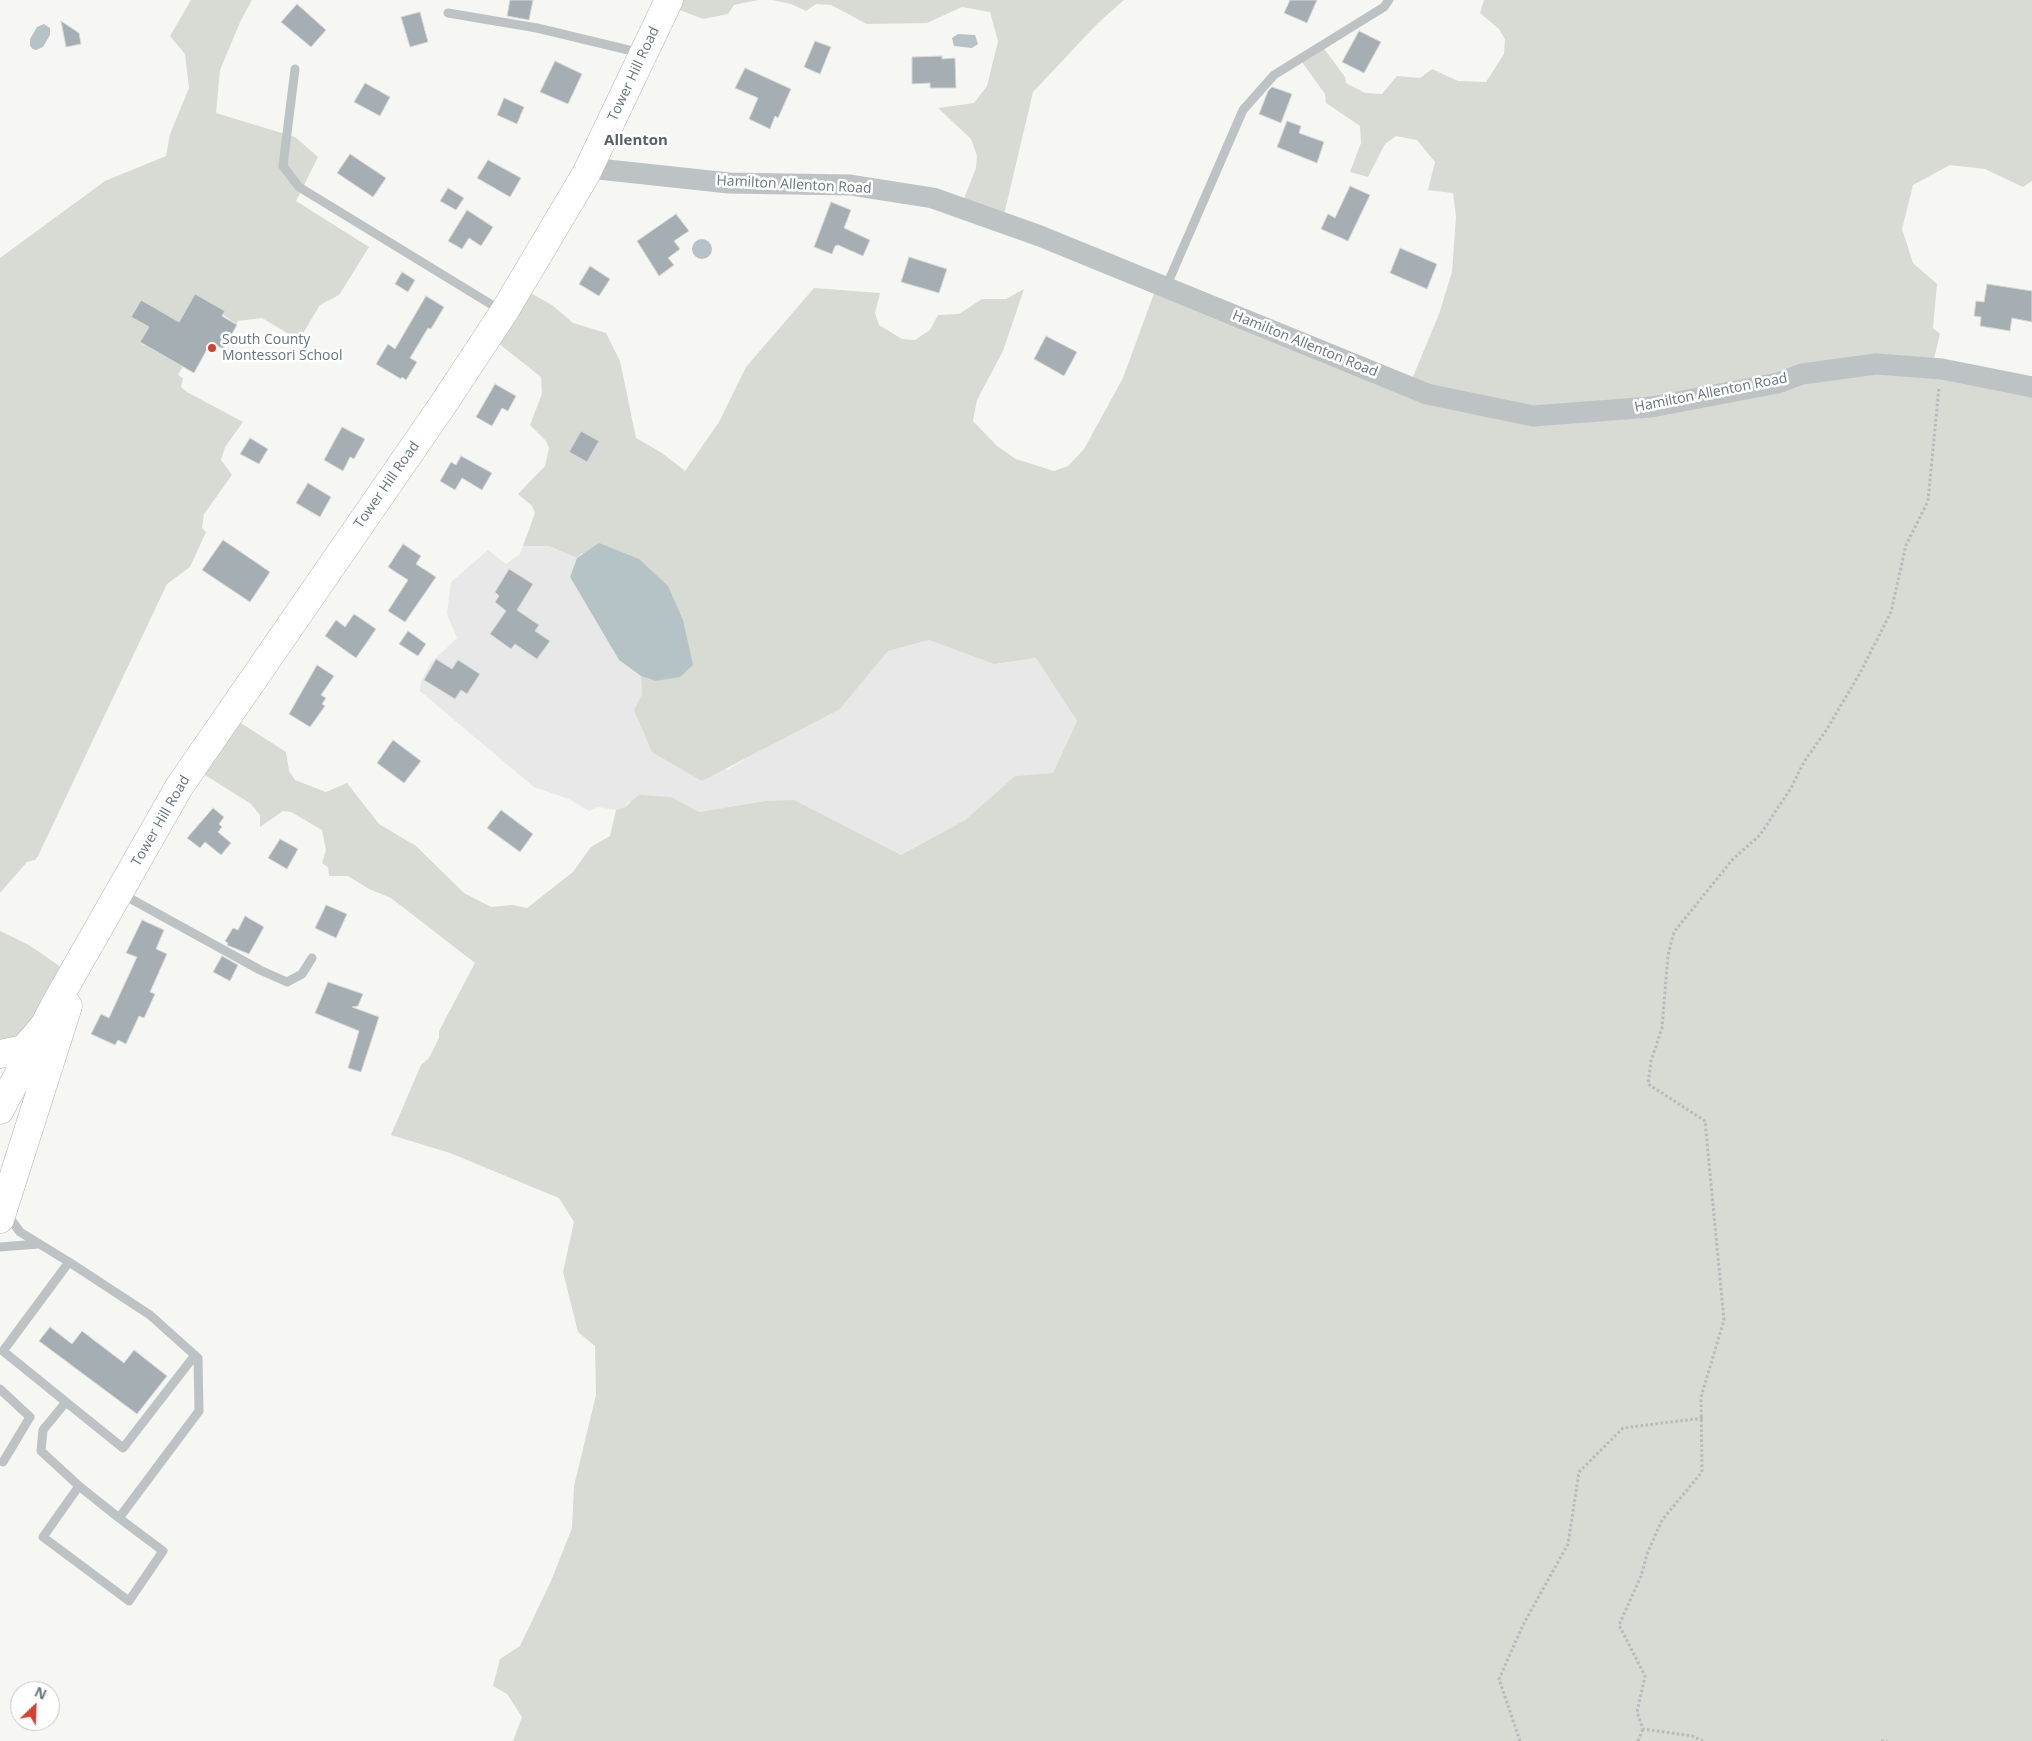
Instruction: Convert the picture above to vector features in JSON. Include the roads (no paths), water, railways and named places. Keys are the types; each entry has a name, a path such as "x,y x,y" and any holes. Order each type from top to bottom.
{"main road":[{"name":"Tower Hill Road","path":"0,1110 42,1028 179,787 442,406 504,312 589,168 669,0"},
{"name":"Tower Hill Road","path":"2,1214 83,957"},
{"path":"0,1054 24,1049 42,1028"}],"street":[{"name":"Hamilton Allenton Road","path":"589,168 729,183 850,185 933,198 1040,236 1427,394 1533,416 1651,407 1778,383 1802,374 1876,364 1942,369 2032,387"}],"lane":[{"path":"1166,288 1243,110 1274,75 1384,7 1389,0"},
{"path":"448,13 537,28 644,54"},
{"path":"295,69 283,166 299,187 504,312"},
{"path":"120,892 260,970 287,982 302,974 312,958"},
{"path":"2,1214 20,1232 150,1315 198,1358 199,1411 119,1518"},
{"path":"0,1248 38,1244"},
{"path":"69,1262 3,1351 123,1448 196,1355"},
{"path":"0,1389 30,1417 3,1462"},
{"path":"66,1402 43,1430 41,1451 79,1486 163,1551 129,1600 43,1537 79,1486"}],"place":[{"name":"South County Montessori School","path":"212,348"}],"district":[{"name":"Allenton","path":"636,141"}]}
